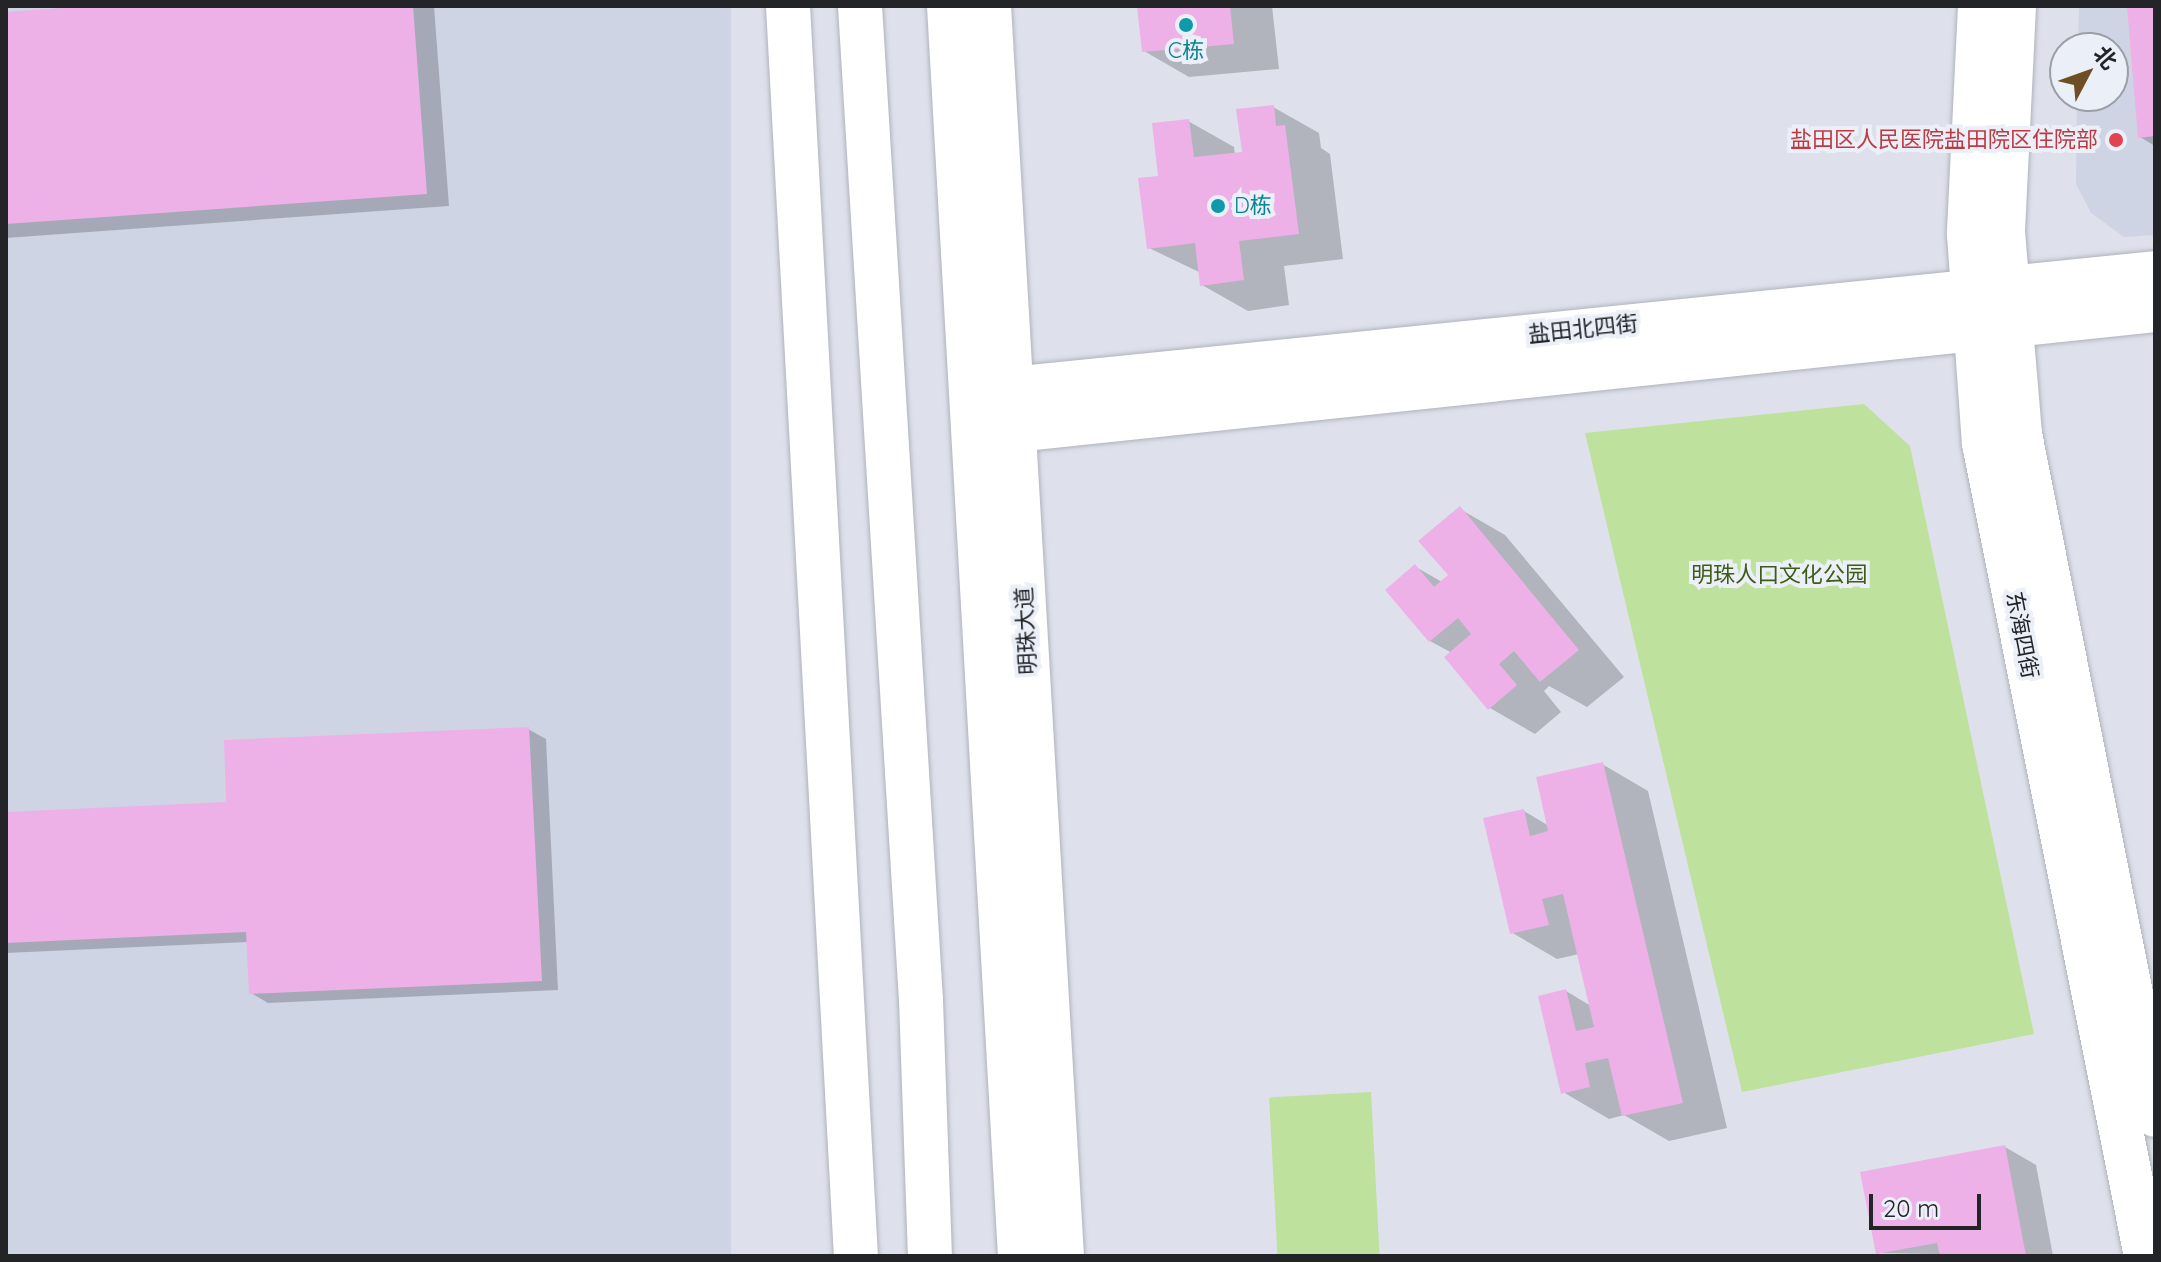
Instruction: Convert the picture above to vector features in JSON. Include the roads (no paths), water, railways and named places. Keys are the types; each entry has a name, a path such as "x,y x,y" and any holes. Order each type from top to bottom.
{"street":[{"path":"788,6 845,995 856,1256"},
{"path":"860,6 921,1000 930,1256"},
{"name":"明珠大道","path":"949,6 1020,1256"},
{"name":"明珠大道","path":"989,6 1062,1256"},
{"name":"东海四街","path":"1980,6 1969,235 1992,305 2020,434 2133,1040 2155,1115"},
{"name":"东海四街","path":"1992,305 2003,232 2014,6"},
{"name":"盐田北四街","path":"1013,409 1992,305 2155,273"},
{"name":"盐田北四街","path":"1992,305 2155,310"},
{"name":"东海四街","path":"2133,1040 2146,1256"}],"place":[{"name":"C栋","path":"1186,25"},
{"name":"盐田区人民医院盐田院区住院部","path":"2116,140"},
{"name":"D栋","path":"1218,206"}],"park label":[{"name":"明珠人口文化公园","path":"1779,575"}]}
